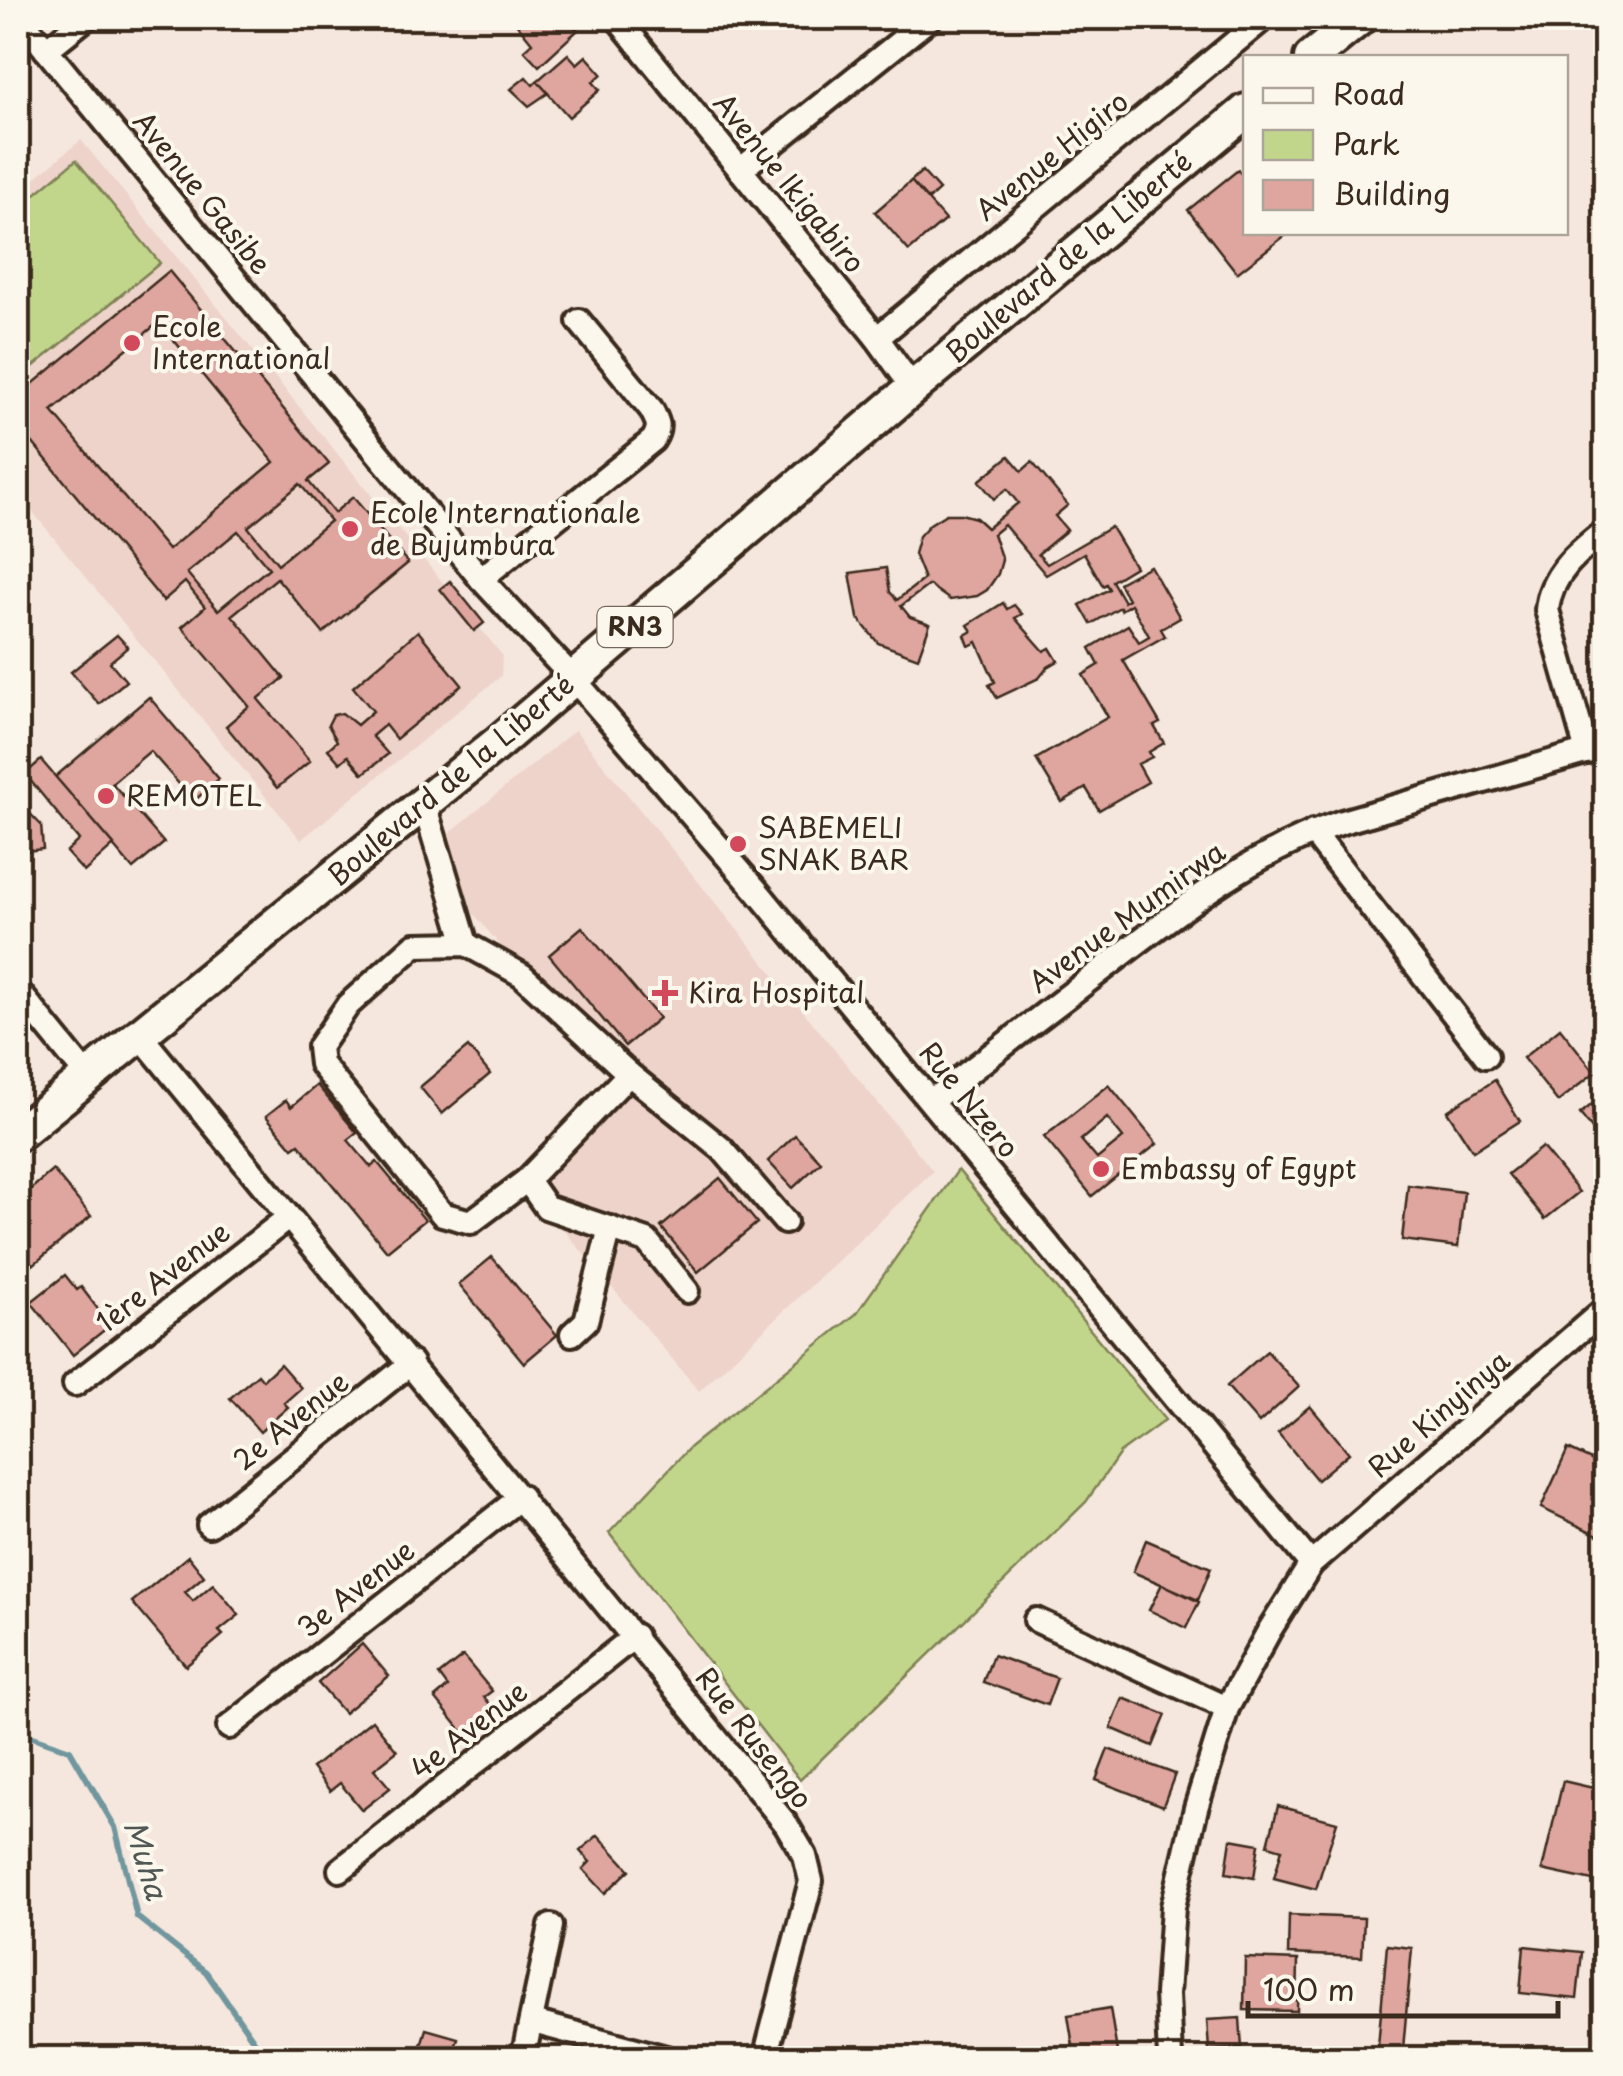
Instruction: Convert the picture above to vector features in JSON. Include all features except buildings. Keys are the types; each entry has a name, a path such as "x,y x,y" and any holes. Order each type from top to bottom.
{"highway":[{"path":"1315,55 1360,18"},
{"name":"Boulevard de la Liberté","path":"18,1134 424,804 1243,113"}],"street":[{"name":"Avenue Gasibe","path":"20,18 481,579 574,678"},
{"path":"46,50 86,18"},
{"name":"Avenue Ikigabiro","path":"617,18 877,338 913,388"},
{"name":"Avenue Higiro","path":"877,338 1264,18"},
{"path":"740,170 915,22"},
{"path":"481,579 658,432 659,424 651,409 578,321"},
{"path":"1596,749 1548,610 1549,594 1581,550 1606,530"},
{"name":"Rue Nzero","path":"574,678 757,892 1311,1564"},
{"name":"Avenue Mumirwa","path":"931,1102 1206,890 1313,832 1596,749"},
{"path":"424,804 466,944"},
{"path":"1313,832 1486,1056"},
{"path":"629,1074 527,1180 471,1222 442,1214 320,1064 319,1047 348,1005 415,945 466,944 522,975 629,1074 722,1149 785,1222"},
{"path":"18,990 88,1077"},
{"name":"Rue Rusengo","path":"140,1035 635,1636 786,1824 806,1856 811,1881 765,2058"},
{"path":"527,1180 546,1206 648,1241 687,1290"},
{"name":"1ère Avenue","path":"74,1384 288,1217"},
{"path":"572,1334 586,1321 610,1228"},
{"name":"Rue Kinyinya","path":"1170,2058 1166,1994 1173,1907 1196,1808 1228,1708 1268,1631 1311,1564 1606,1308"},
{"name":"2e Avenue","path":"209,1525 411,1363"},
{"name":"3e Avenue","path":"229,1728 521,1498"},
{"path":"1036,1620 1228,1708"},
{"name":"4e Avenue","path":"340,1870 635,1636"},
{"path":"523,2058 552,1926"},
{"path":"533,2022 666,2058"}],"shaded area":[{"name":"Ecole International","path":"81,140 502,655 501,676 301,840 18,494 18,192"},
{"name":"Kira Hospital","path":"575,730 933,1171 699,1391 521,1179 619,1088 424,854"}],"green space":[{"path":"76,160 160,263 18,379 18,208"},
{"path":"958,1170 1165,1420 1120,1453 1086,1502 800,1780 609,1533 690,1447 856,1314"}],"waterway":[{"name":"Muha","path":"18,1732 70,1750 115,1827 137,1917 206,1972 266,2058"}],"place":[{"name":"Ecole International","path":"132,343"},
{"name":"Ecole Internationale de Bujumbura","path":"350,529"},
{"name":"REMOTEL","path":"106,796"},
{"name":"SABEMELI SNAK BAR","path":"738,844"},
{"name":"Kira Hospital","path":"665,993"},
{"name":"Embassy of Egypt","path":"1101,1169"}]}
